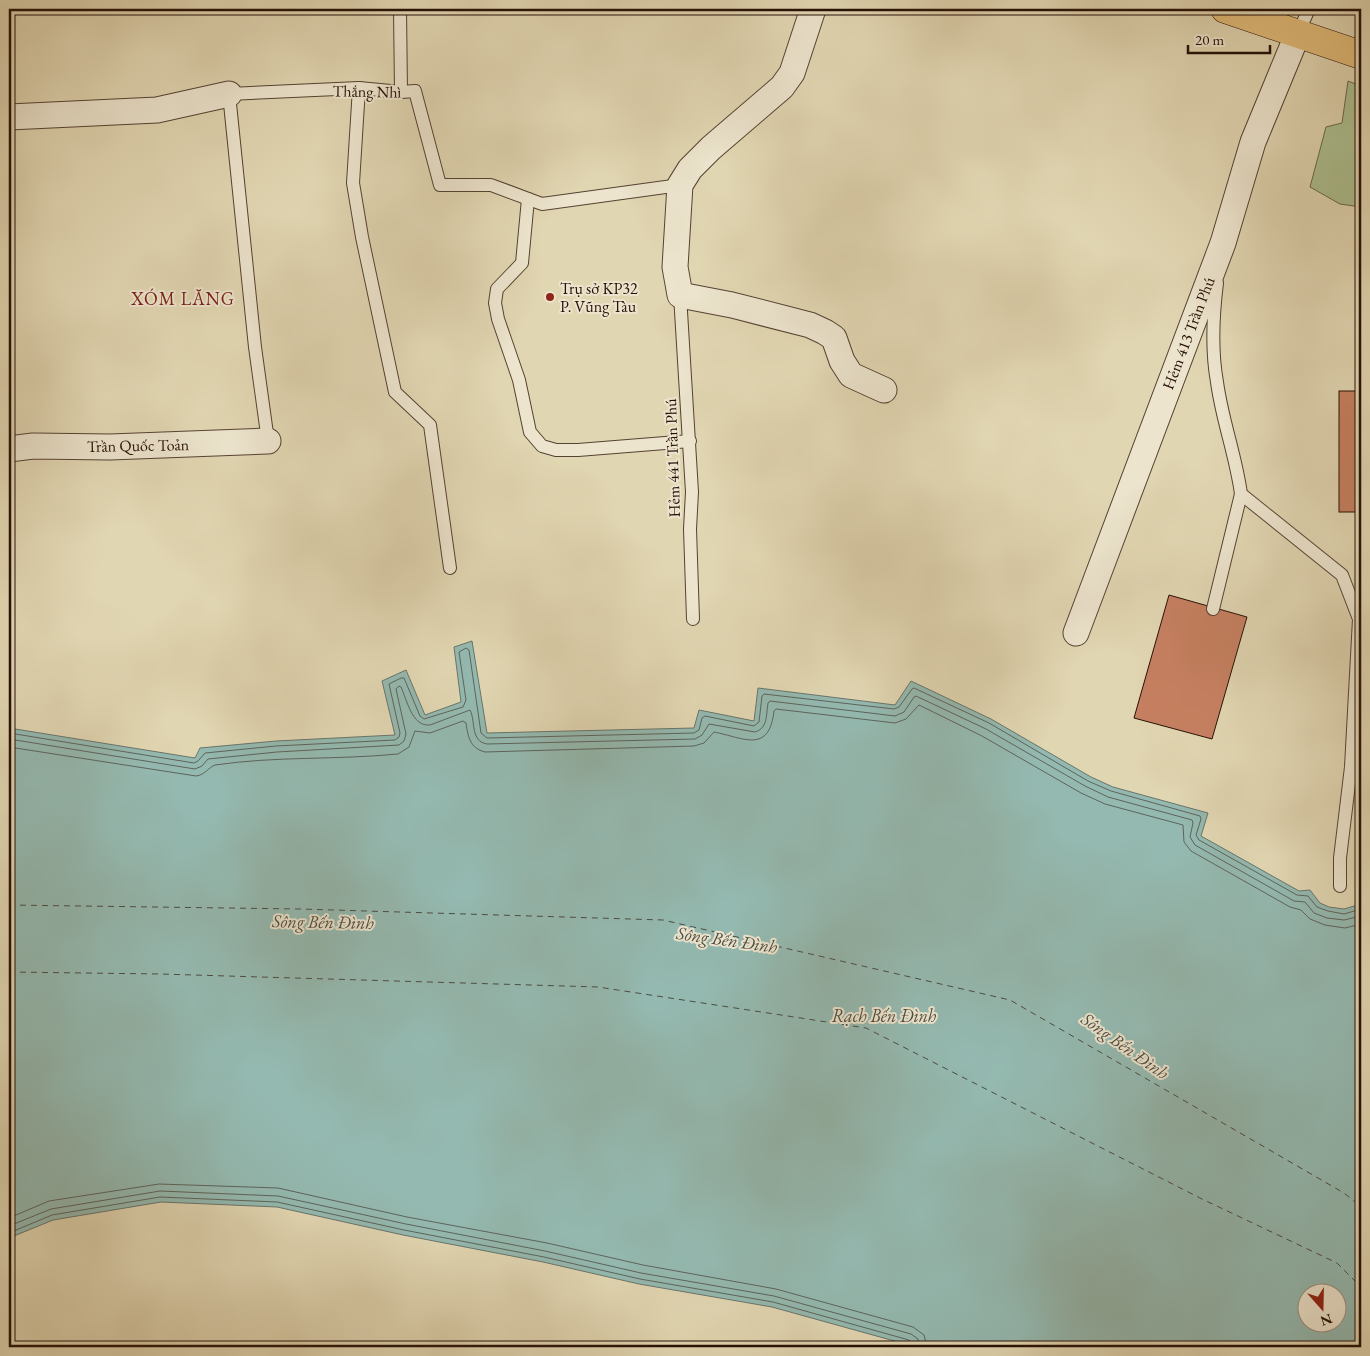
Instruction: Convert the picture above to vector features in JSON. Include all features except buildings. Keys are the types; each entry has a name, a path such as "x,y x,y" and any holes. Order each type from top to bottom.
{"main road":[{"path":"1224,9 1304,21 1361,55"}],"street":[{"path":"813,9 792,73 782,87 711,148 690,169 680,185 675,267 680,295 740,307 810,325 834,338 842,361 851,375 884,390"},
{"name":"Hẻm 413 Trần Phú","path":"1076,633 1223,243 1252,142 1304,21"},
{"name":"Thắng Nhì","path":"9,117 156,110 229,94"},
{"name":"Trần Quốc Toản","path":"9,449 33,446 110,447 268,441"}],"lane":[{"path":"400,9 402,92"},
{"path":"359,88 353,183 362,237 395,392 430,425 450,568"},
{"name":"Thắng Nhì","path":"229,94 359,88 402,92 415,91 440,185 491,185 542,204 680,185"},
{"path":"229,94 268,441"},
{"path":"528,199 522,263 497,290 494,303 500,327 519,380 526,416 533,436 542,446 556,450 690,441"},
{"path":"1213,609 1241,494 1239,476 1216,382 1213,318 1223,243"},
{"name":"Hẻm 441 Trần Phú","path":"680,295 690,441 693,619"},
{"path":"1241,494 1342,575 1359,619 1351,767 1340,858 1340,886"}],"green space":[{"path":"1348,81 1361,86 1361,207 1340,204 1310,187 1326,127 1342,123"}],"water":[{"name":"Rạch Bến Đình","path":"472,641 487,733 694,728 699,710 754,721 758,688 895,705 911,681 991,719 1091,777 1113,787 1208,813 1201,836 1299,891 1310,890 1320,903 1329,907 1344,909 1361,904 1361,1347 916,1347 772,1307 639,1284 543,1262 403,1235 277,1207 161,1202 53,1220 9,1238 9,728 195,758 200,748 276,741 395,735 382,681 406,670 425,715 461,702 454,647"}],"ferry route":[{"path":"9,905 300,909 663,920 1010,1000 1344,1193 1361,1207"},
{"path":"9,972 160,974 598,987 866,1028 1202,1199 1337,1263 1361,1287"}],"place":[{"name":"Trụ sở KP32 P. Vũng Tàu","path":"550,297"}],"district":[{"name":"XÓM LĂNG","path":"183,299"}],"water label":[{"name":"Sông Bến Đình","path":"323,922"},
{"name":"Sông Bến Đình","path":"727,940"},
{"name":"Sông Bến Đình","path":"1125,1046"}]}
